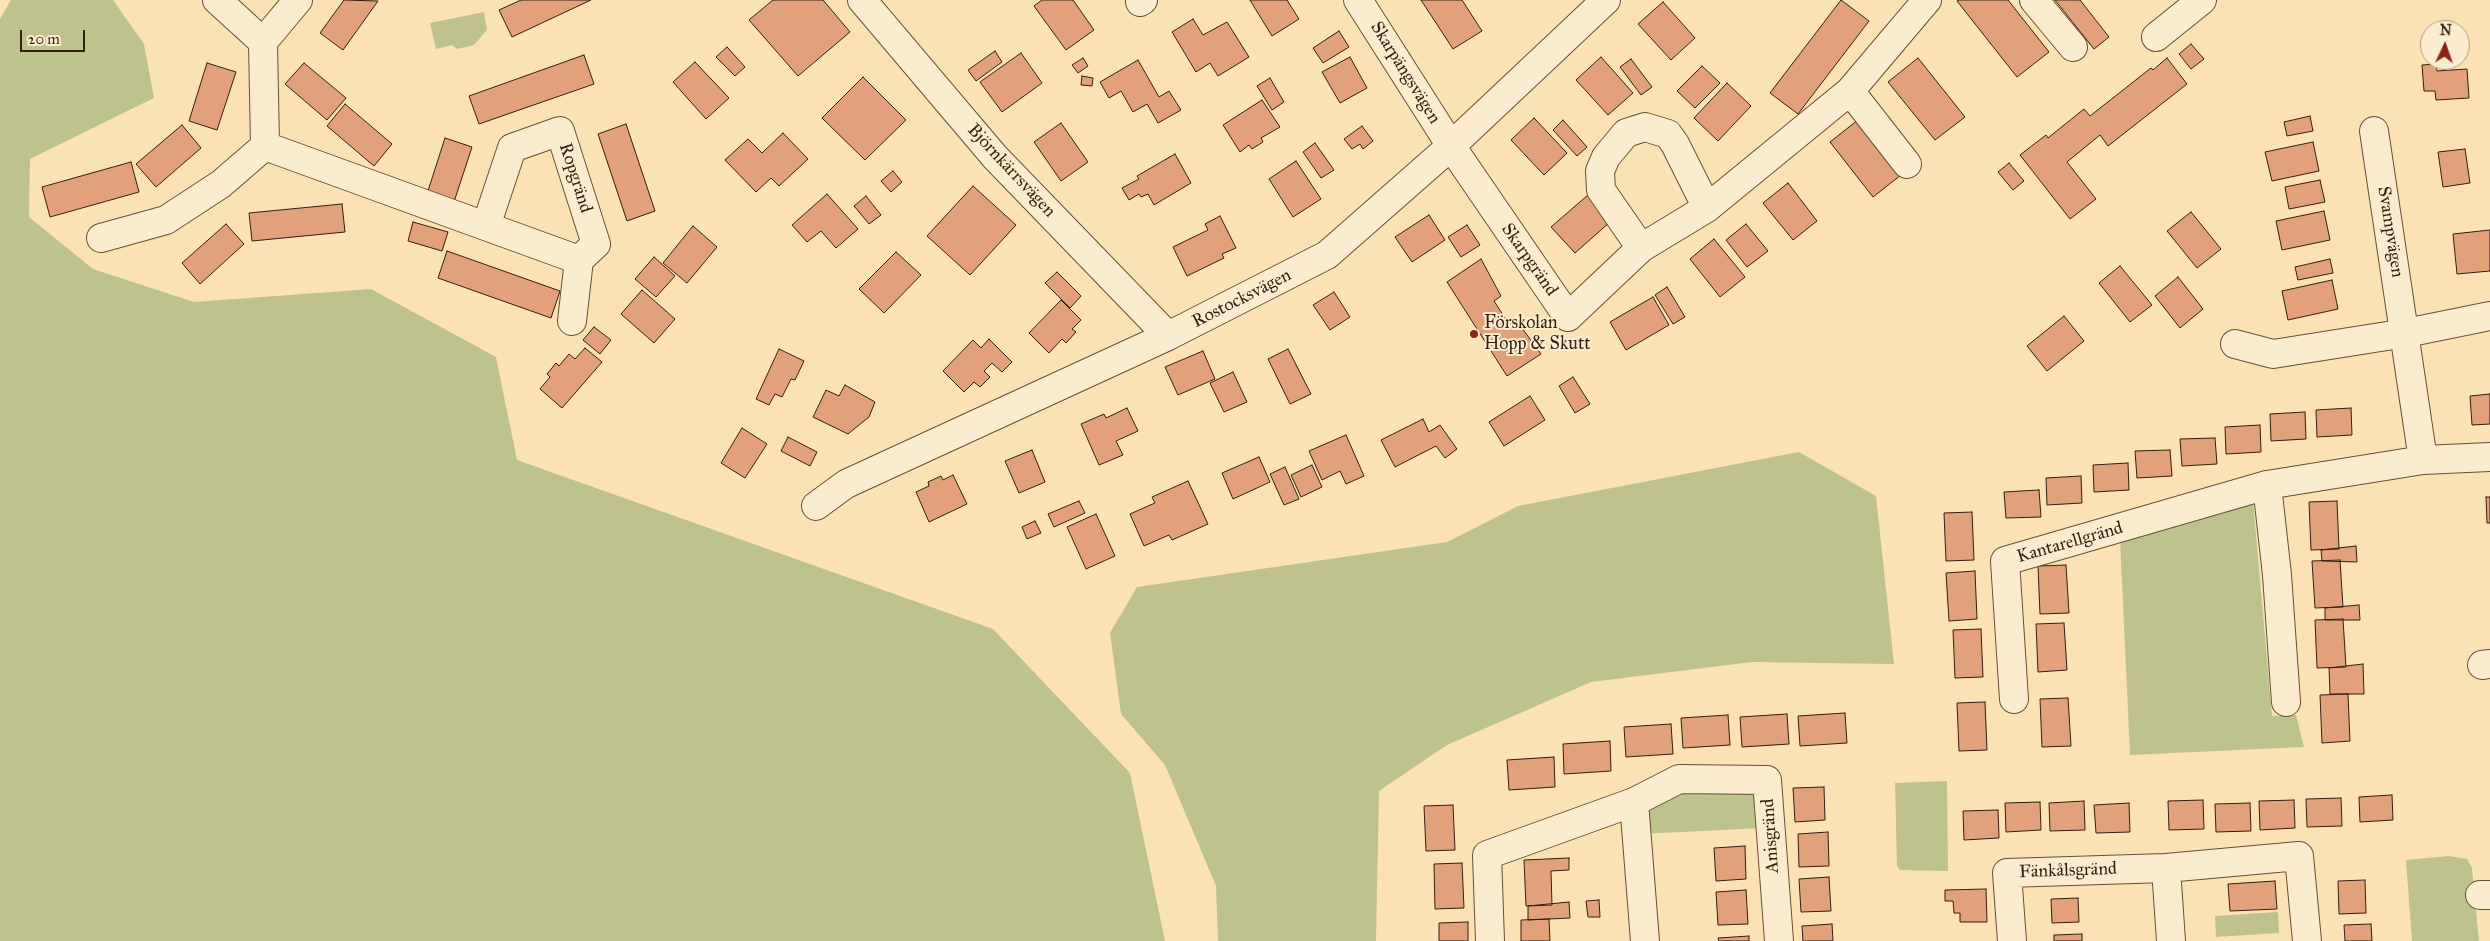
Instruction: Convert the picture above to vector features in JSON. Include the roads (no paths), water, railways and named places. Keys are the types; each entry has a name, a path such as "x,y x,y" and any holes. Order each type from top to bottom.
{"street":[{"path":"216,0 263,42"},
{"path":"265,146 263,42 298,0"},
{"name":"Björnkärrsvägen","path":"862,0 995,157 1168,336"},
{"name":"Skarpängsvägen","path":"1358,0 1451,146"},
{"name":"Rostocksvägen","path":"816,506 846,484 1168,336 1327,255 1451,146 1606,0"},
{"name":"Skarpgränd","path":"1451,146 1568,316 1641,248 1707,208 1850,91 1927,0"},
{"path":"2034,0 2073,47"},
{"path":"2156,36 2202,0"},
{"path":"1850,91 1907,164"},
{"path":"1641,248 1601,190 1600,171 1606,157 1626,133 1645,128 1668,134 1675,144 1707,208"},
{"name":"Ropgränd","path":"486,226 512,148 560,131 596,244 579,260"},
{"name":"Svampvägen","path":"2374,131 2406,332"},
{"path":"265,146 579,260 572,321"},
{"path":"101,238 166,220 220,184 265,146"},
{"path":"2235,344 2273,354 2490,316"},
{"path":"2406,332 2423,460"},
{"name":"Kantarellgränd","path":"2014,699 2005,562 2267,485 2423,460 2490,457"},
{"path":"2267,485 2277,575 2286,702"},
{"name":"Anisgränd","path":"1490,941 1487,854 1634,802 1679,779 1767,780 1779,941"},
{"path":"1634,802 1644,941"},
{"name":"Fänkålsgränd","path":"2012,941 2007,873 2166,868 2299,856 2307,941"},
{"path":"2166,868 2171,941"}],"place":[{"name":"Förskolan Hopp & Skutt","path":"1474,334"}]}
